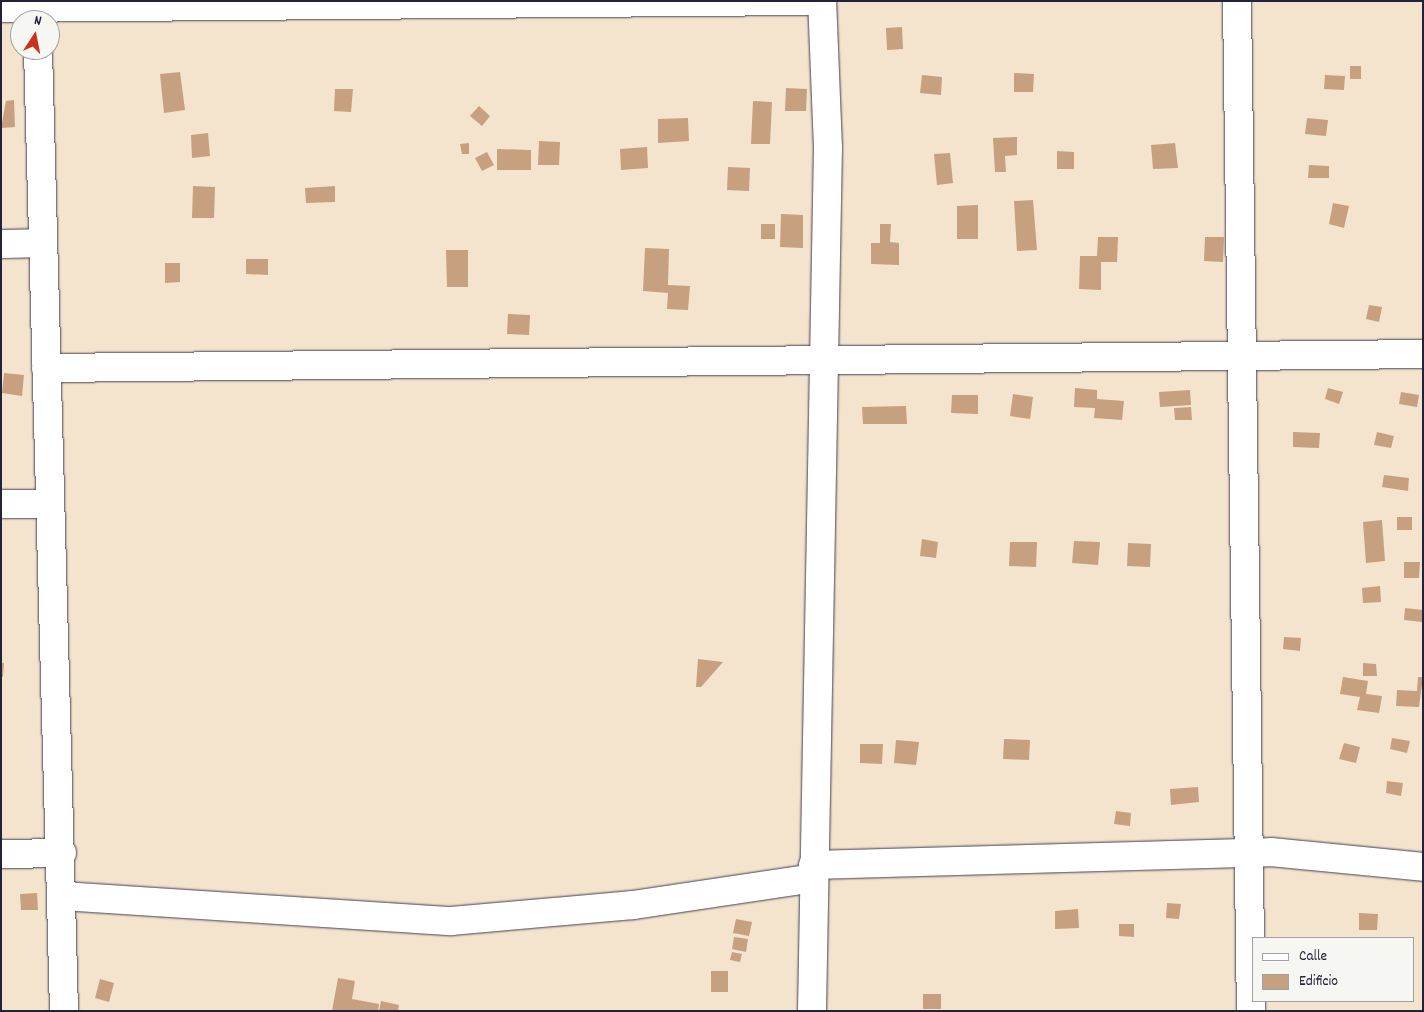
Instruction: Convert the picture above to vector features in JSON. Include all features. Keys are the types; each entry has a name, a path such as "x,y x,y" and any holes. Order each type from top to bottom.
{"street":[{"path":"1,8 810,1"},
{"path":"812,1011 813,872 828,148 822,1"},
{"path":"1237,1 1251,1011"},
{"path":"38,60 42,243 62,853 64,1011"},
{"path":"1,244 42,243"},
{"path":"46,368 1422,354"},
{"path":"1,504 50,504"},
{"path":"1,854 62,853"},
{"path":"62,896 451,921 633,905 813,872 1248,853 1423,867"}],"building":[{"path":"902,27 903,49 887,50 886,28"},
{"path":"1350,66 1361,66 1361,79 1350,79"},
{"path":"180,72 185,110 164,113 160,74"},
{"path":"1014,73 1034,74 1033,92 1014,92"},
{"path":"922,75 942,77 941,95 920,93"},
{"path":"1325,75 1345,76 1344,90 1324,89"},
{"path":"786,88 807,89 806,111 785,111"},
{"path":"335,89 353,89 351,112 334,111"},
{"path":"14,100 15,127 1,128 6,101"},
{"path":"753,101 772,102 770,144 751,144"},
{"path":"479,106 490,116 482,126 470,116"},
{"path":"688,118 689,141 658,143 658,119"},
{"path":"1307,118 1328,120 1326,136 1305,134"},
{"path":"208,133 210,156 192,158 191,135"},
{"path":"1017,137 1017,155 1005,156 1006,172 995,172 993,138"},
{"path":"539,141 560,142 559,165 538,165"},
{"path":"469,143 469,154 462,154 460,144"},
{"path":"1175,143 1178,168 1153,169 1151,145"},
{"path":"647,147 648,168 621,170 620,149"},
{"path":"497,149 531,150 531,170 497,170"},
{"path":"1057,151 1074,152 1074,169 1057,169"},
{"path":"487,152 494,165 482,171 475,158"},
{"path":"950,153 953,183 937,185 934,154"},
{"path":"1309,165 1329,166 1329,178 1308,178"},
{"path":"728,167 750,168 749,191 727,190"},
{"path":"193,186 215,187 214,218 192,218"},
{"path":"335,186 335,202 306,203 305,188"},
{"path":"1033,200 1037,250 1017,251 1014,201"},
{"path":"1333,203 1349,206 1344,228 1329,224"},
{"path":"978,205 978,239 957,239 957,206"},
{"path":"781,214 803,215 803,248 780,247"},
{"path":"761,224 775,224 775,239 761,239"},
{"path":"880,224 891,224 890,242 899,243 899,265 871,264 871,243 880,243"},
{"path":"1098,237 1118,237 1117,262 1101,262 1101,290 1079,289 1080,256 1097,256"},
{"path":"1205,237 1224,237 1223,262 1204,261"},
{"path":"645,248 669,249 668,285 690,286 688,310 667,309 668,293 643,291"},
{"path":"446,250 468,250 468,287 447,287"},
{"path":"246,259 268,259 268,275 246,274"},
{"path":"165,263 180,263 180,282 165,283"},
{"path":"1369,305 1382,307 1379,322 1366,319"},
{"path":"508,314 530,315 529,335 507,334"},
{"path":"4,373 24,375 22,396 2,393"},
{"path":"1075,388 1097,390 1097,399 1124,401 1122,420 1094,418 1095,408 1074,407"},
{"path":"1328,388 1343,392 1339,404 1325,399"},
{"path":"1190,390 1191,405 1160,407 1159,392"},
{"path":"1401,392 1419,395 1417,407 1399,404"},
{"path":"1013,394 1033,397 1030,419 1010,416"},
{"path":"952,395 978,395 978,414 951,413"},
{"path":"906,406 907,424 863,424 862,407"},
{"path":"1191,407 1192,420 1175,420 1174,408"},
{"path":"1293,432 1320,433 1319,448 1293,447"},
{"path":"1377,432 1394,436 1391,448 1374,445"},
{"path":"1384,475 1409,478 1408,491 1382,487"},
{"path":"1397,517 1412,517 1412,530 1397,530"},
{"path":"1382,520 1385,561 1366,563 1363,522"},
{"path":"922,539 938,542 936,558 920,556"},
{"path":"1074,541 1100,542 1098,565 1072,563"},
{"path":"1010,542 1037,542 1036,567 1009,566"},
{"path":"1128,543 1151,544 1150,567 1127,566"},
{"path":"1404,562 1420,562 1419,578 1404,578"},
{"path":"1380,586 1381,602 1363,603 1362,588"},
{"path":"1405,608 1423,610 1422,622 1404,620"},
{"path":"1284,637 1301,638 1300,651 1283,649"},
{"path":"698,659 723,662 701,687 696,687"},
{"path":"1,663 4,663 3,677 1,676"},
{"path":"1363,663 1376,664 1377,676 1363,676"},
{"path":"1343,677 1368,681 1366,694 1382,696 1379,713 1357,710 1360,697 1340,694"},
{"path":"1418,677 1423,677 1419,707 1396,706 1397,690 1417,691"},
{"path":"1392,738 1410,741 1407,753 1390,749"},
{"path":"1004,739 1030,740 1029,760 1003,759"},
{"path":"896,740 919,742 916,765 894,763"},
{"path":"1344,743 1360,747 1356,763 1339,759"},
{"path":"860,744 883,744 882,764 860,763"},
{"path":"1387,781 1403,783 1401,796 1386,793"},
{"path":"1198,787 1199,802 1171,805 1170,789"},
{"path":"1116,811 1131,813 1130,826 1114,824"},
{"path":"37,893 38,910 21,910 20,894"},
{"path":"1167,903 1181,904 1179,919 1166,918"},
{"path":"1078,909 1079,928 1055,929 1055,911"},
{"path":"1359,913 1378,914 1377,930 1359,930"},
{"path":"736,919 752,922 749,936 733,933"},
{"path":"1119,924 1134,924 1134,937 1119,936"},
{"path":"734,937 748,939 746,952 732,949"},
{"path":"732,952 742,954 740,962 730,960"},
{"path":"711,971 728,971 728,992 711,992"},
{"path":"338,978 355,981 352,999 379,1004 378,1011 332,1011"},
{"path":"100,979 114,983 109,1002 95,998"},
{"path":"923,994 941,994 941,1009 923,1009"},
{"path":"381,1001 399,1005 398,1011 379,1011"}]}
